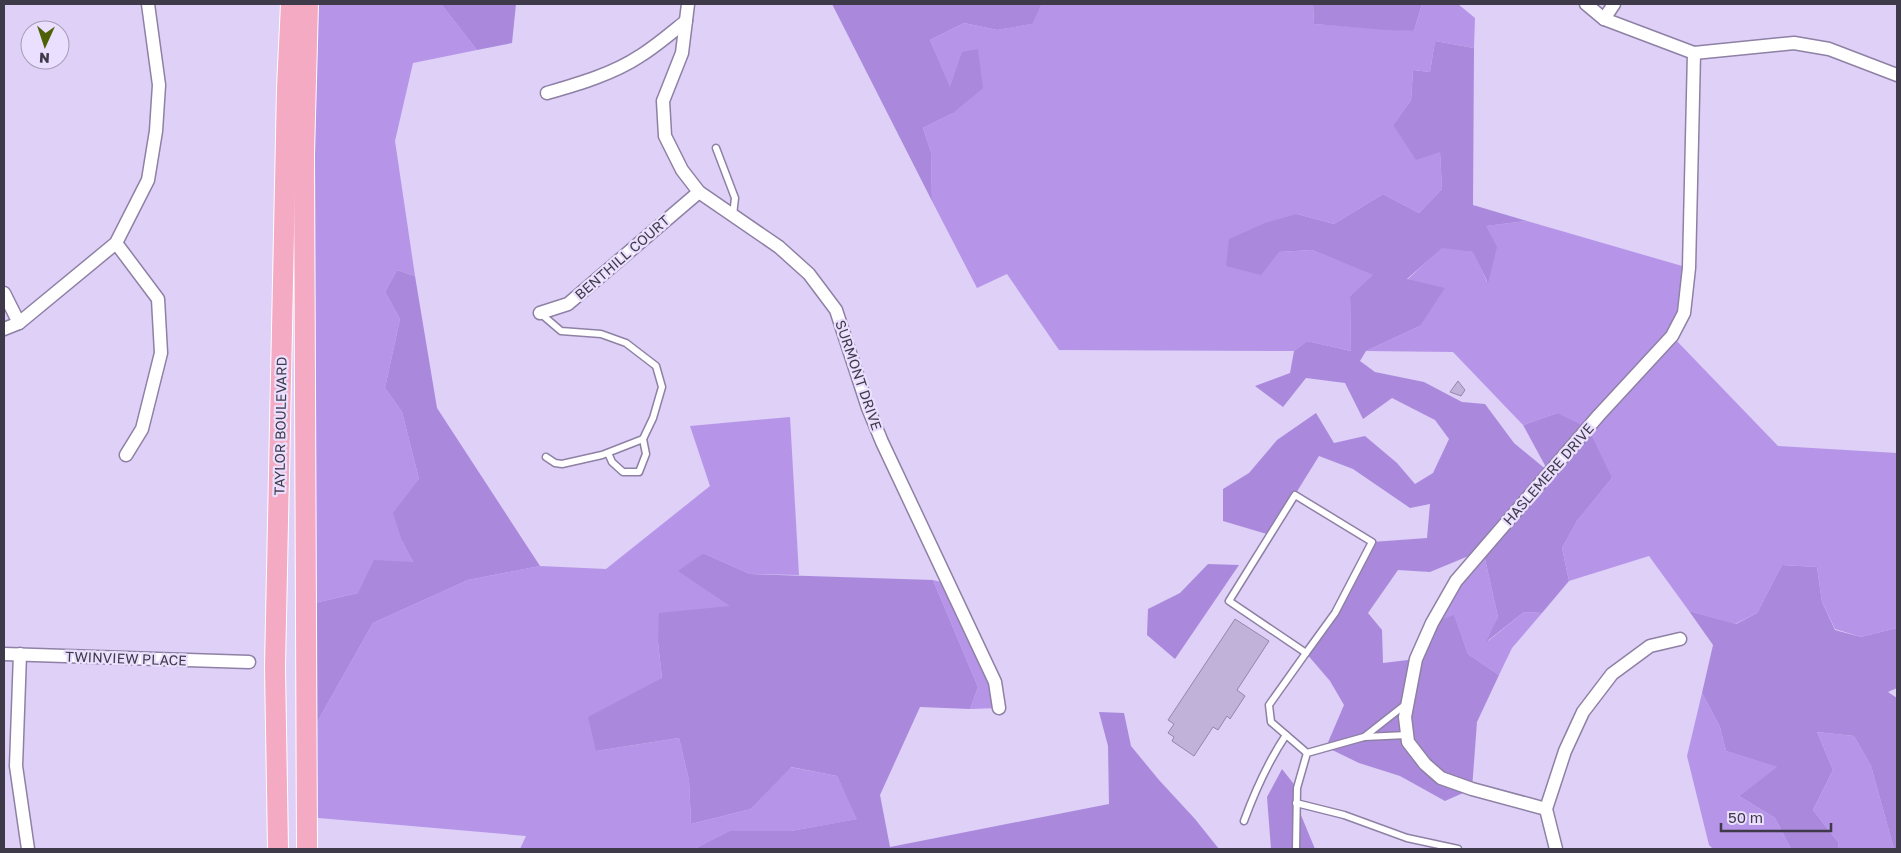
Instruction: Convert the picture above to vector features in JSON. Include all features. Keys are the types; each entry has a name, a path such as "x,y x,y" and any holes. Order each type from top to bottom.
{"main road":[{"name":"TAYLOR BOULEVARD","path":"278,849 275,667 287,98 291,4"},
{"name":"TAYLOR BOULEVARD","path":"308,4 304,155 308,849"}],"street":[{"path":"4,330 19,323 116,243 148,180 156,131 159,85 148,4"},
{"name":"SURMONT DRIVE","path":"688,4 682,53 663,101 665,136 682,170 699,192 779,247 809,274 836,310 868,408 882,442 995,682 999,708"},
{"path":"1586,4 1604,19 1694,53 1794,43 1829,49 1897,76"},
{"path":"1604,19 1614,4"},
{"path":"547,92 574,85 640,57 686,21"},
{"name":"HASLEMERE DRIVE","path":"1546,809 1472,789 1441,778 1425,764 1408,742 1404,717 1416,658 1432,622 1456,581 1599,415 1672,336 1684,313 1689,268 1694,53"},
{"name":"BENTHILL COURT","path":"540,313 568,304 699,192"},
{"path":"116,243 158,299 161,353 142,429 126,455"},
{"path":"4,293 19,323"},
{"path":"1556,849 1546,809 1565,751 1583,712 1612,674 1650,646 1680,639"},
{"name":"TWINVIEW PLACE","path":"4,654 249,662"},
{"path":"20,654 16,766 28,849"}],"lane":[{"path":"716,148 735,198 733,216"},
{"path":"540,313 561,330 601,334 626,343 656,366 662,387 653,418 643,439 646,454 639,472 623,472 612,462 608,453"},
{"path":"546,457 555,463 562,464 608,453 643,439"},
{"path":"1306,652 1229,601 1295,495 1372,542 1335,613 1269,705 1271,722 1307,753"},
{"path":"1364,737 1407,702"},
{"path":"1244,821 1274,753 1286,735"},
{"path":"1307,753 1364,737 1407,735"},
{"path":"1296,849 1296,788 1307,753"},
{"path":"1296,803 1344,816 1407,838 1458,849"}],"shaded area":[{"path":"308,4 441,4 477,50 413,63 395,141 415,276 397,270 385,292 400,319 385,388 402,412 419,479 402,541 413,562 358,593 306,605"},
{"path":"441,4 516,4 512,43 477,50"},
{"path":"832,4 1042,4 1032,24 997,30 964,23 930,40 950,87 962,52 978,49 983,88 953,113 923,128 931,152 932,201"},
{"path":"1042,4 1313,4 1314,24 1414,31 1422,4 1458,4 1475,18 1474,48 1435,41 1430,72 1413,70 1411,100 1393,125 1440,152 1442,189 1419,213 1383,194 1334,224 1297,214 1279,252 1312,250 1374,275 1350,296 1351,351 1307,341 1294,351 1059,350 1007,274 977,288 932,201 931,152 923,128 953,113 950,88 930,40 964,23 997,30 1031,24"},
{"path":"1313,4 1422,4 1414,31 1314,24"},
{"path":"1435,41 1474,48 1473,205 1527,221 1486,226 1497,247 1488,283 1473,252 1442,248 1407,279 1445,288 1420,326 1366,351 1360,361 1375,372 1424,382 1462,402 1485,404 1514,443 1548,471 1523,425 1557,413 1588,428 1612,478 1577,521 1562,548 1569,581 1542,613 1524,612 1486,642 1498,617 1483,550 1430,572 1398,570 1368,613 1382,630 1383,663 1416,659 1432,623 1454,615 1468,654 1499,675 1477,722 1472,789 1445,801 1400,776 1359,763 1326,747 1344,705 1330,681 1306,653 1335,613 1372,542 1427,538 1430,504 1410,508 1353,469 1319,456 1270,535 1223,521 1223,489 1249,473 1277,440 1316,413 1334,443 1365,436 1397,463 1415,484 1433,473 1449,439 1435,420 1392,398 1363,419 1345,383 1306,378 1283,407 1255,386 1290,373 1294,351 1307,341 1351,351 1350,296 1373,275 1312,250 1279,252 1261,275 1226,266 1229,239 1265,223 1297,214 1334,224 1383,194 1419,213 1442,189 1440,152 1416,160 1393,125 1411,100 1413,70 1430,72"},
{"path":"1527,221 1689,268 1672,336 1778,446 1897,453 1897,628 1861,637 1835,629 1822,602 1817,567 1782,565 1757,613 1735,624 1689,611 1649,556 1569,581 1562,548 1577,521 1612,478 1557,413 1523,425 1453,352 1366,351 1420,326 1407,280 1442,247 1474,252 1487,282 1485,226"},
{"path":"397,270 415,276 437,408 540,566 468,580 373,623 307,740 306,605 358,593 374,560 413,562 402,541 393,513 419,479 402,412 385,388 400,319 385,292"},
{"path":"790,417 799,575 750,574 703,553 679,571 729,606 658,642 662,678 596,751 679,738 689,780 691,824 751,809 790,767 837,776 858,819 791,831 729,831 694,849 520,849 526,836 307,817 307,740 373,623 468,580 540,566 606,569 710,486 690,426"},
{"path":"1483,550 1498,617 1488,641 1524,612 1542,613 1512,648 1499,675 1468,654 1454,616 1432,623"},
{"path":"703,553 750,574 933,580 978,687 970,709 920,707 880,795 890,847 1109,804 1108,746 1099,712 1124,713 1131,746 1219,849 694,849 729,831 791,831 857,819 837,776 791,767 751,809 691,824 689,780 679,738 596,751 588,717 662,678 658,642 659,613 729,606 678,571"},
{"path":"1208,564 1239,565 1175,659 1147,635 1148,609 1180,593"},
{"path":"1782,565 1817,567 1822,602 1835,630 1861,637 1897,628 1897,688 1888,692 1897,698 1897,849 1894,849 1871,766 1854,736 1817,732 1833,770 1813,810 1838,842 1839,849 1791,849 1775,818 1739,796 1777,767 1726,751 1720,727 1702,693 1713,645 1689,611 1736,624 1757,613"},
{"path":"933,580 949,584 995,682 999,708 970,709 978,687"},
{"path":"1702,693 1720,727 1726,751 1778,767 1739,796 1775,818 1791,849 1713,849 1709,845 1687,756"},
{"path":"1817,732 1854,736 1871,766 1894,849 1839,849 1838,842 1813,810 1833,770"},
{"path":"1282,769 1297,788 1296,803 1315,849 1271,849 1267,797"}],"building":[{"path":"1458,381 1465,390 1461,396 1450,392"},
{"path":"1235,619 1269,641 1237,690 1245,696 1230,719 1227,716 1218,730 1213,727 1194,756 1172,741 1174,737 1168,733 1174,724 1168,720"}]}
